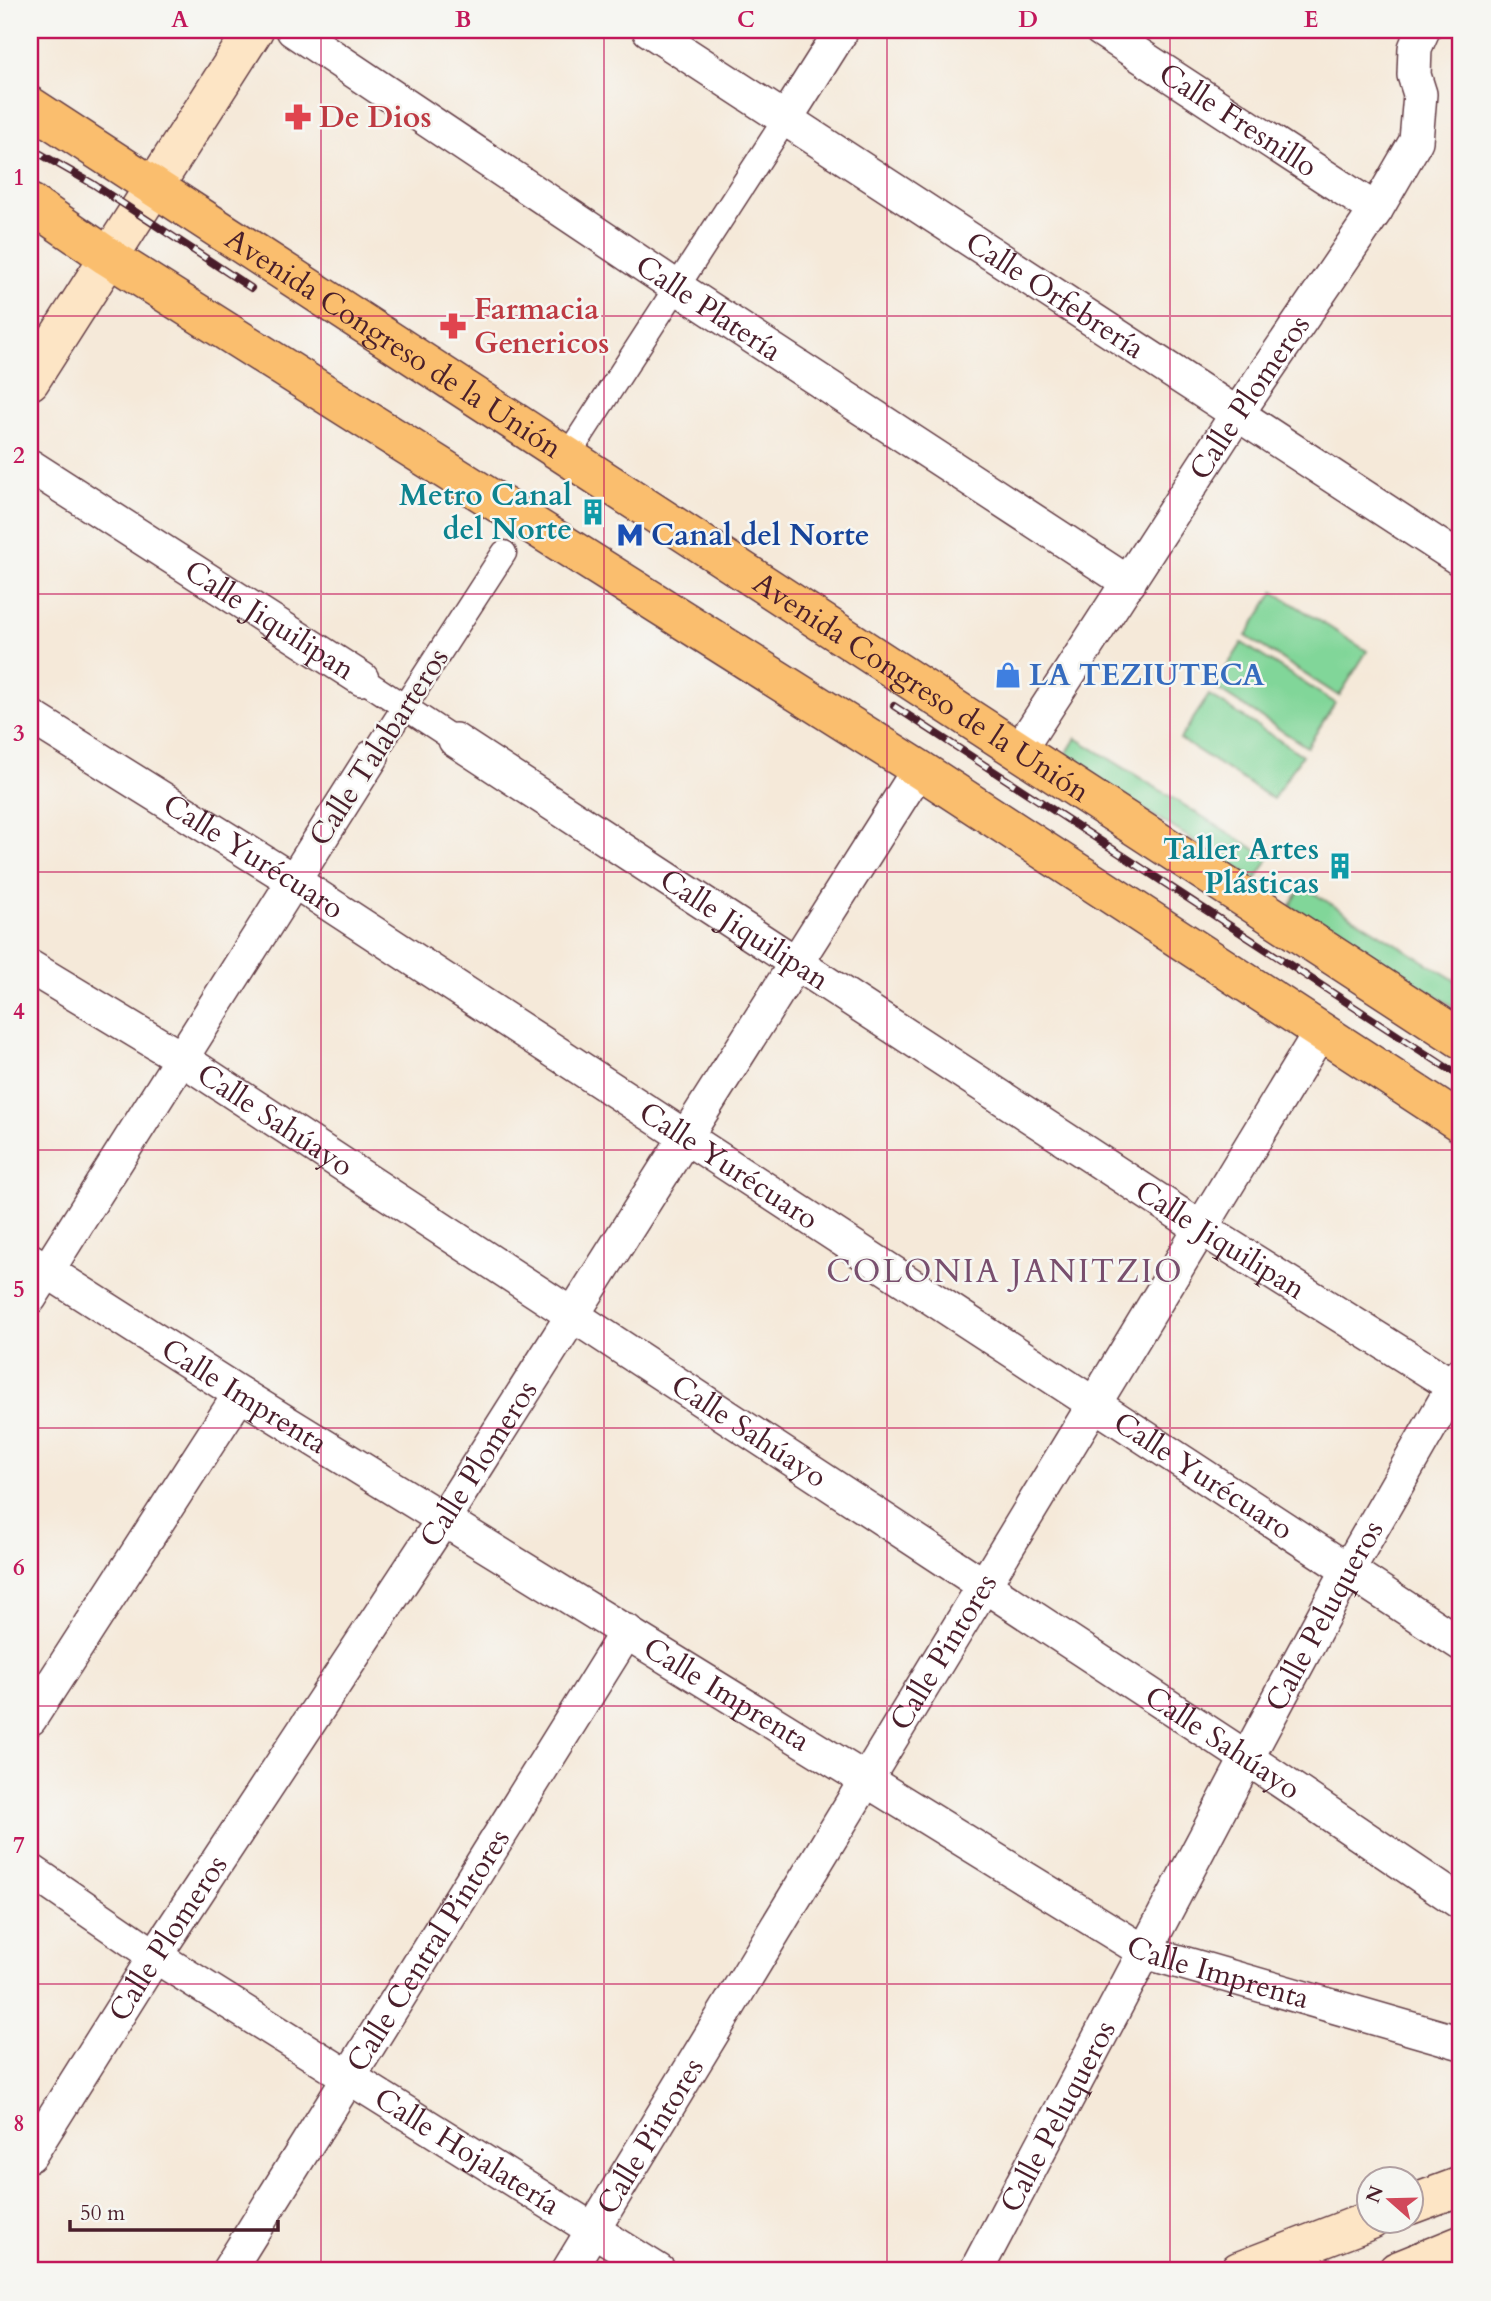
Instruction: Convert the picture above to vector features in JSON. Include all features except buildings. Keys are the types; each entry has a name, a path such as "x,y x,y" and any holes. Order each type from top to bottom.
{"main road":[{"path":"30,381 107,256 254,30"},
{"name":"Avenida Congreso de la Unión","path":"30,106 1461,1039"},
{"path":"30,203 107,256 919,769 1461,1123"},
{"path":"1424,2200 1461,2186"},
{"path":"1239,2271 1354,2227"},
{"path":"1397,2271 1461,2245"}],"street":[{"name":"Calle Platería","path":"293,30 1129,583"},
{"name":"Calle Orfebrería","path":"649,30 1461,560"},
{"path":"568,455 842,30"},
{"name":"Calle Fresnillo","path":"1101,30 1376,209"},
{"name":"Calle Plomeros","path":"1020,749 1237,414 1376,209 1416,141 1420,94 1414,75 1415,48 1423,30"},
{"name":"Calle Jiquilipan","path":"30,466 405,707 1200,1228 1459,1383"},
{"name":"Calle Talabarteros","path":"36,1276 181,1058 505,553"},
{"name":"Calle Yurécuaro","path":"30,716 294,881 1461,1644"},
{"name":"Calle Plomeros","path":"30,2155 155,1956 444,1518 794,962 919,769"},
{"name":"Calle Sahúayo","path":"30,967 181,1058 1247,1758 1461,1903"},
{"name":"Calle Pintores","path":"568,2271 864,1778 985,1586 1093,1402 1320,1032"},
{"name":"Calle Imprenta","path":"36,1276 240,1394 444,1518 1145,1952 1461,2043"},
{"name":"Calle Peluqueros","path":"976,2271 1348,1570 1459,1383"},
{"path":"30,1718 240,1394"},
{"name":"Calle Central Pintores","path":"228,2271 628,1631"},
{"name":"Calle Hojalatería","path":"30,1870 155,1956 350,2075 659,2271"},
{"path":"1450,2271 1461,2251"}],"green space":[{"path":"1274,592 1367,651 1339,696 1246,636"},
{"path":"1242,643 1335,703 1307,747 1214,687"},
{"path":"1209,695 1302,755 1273,799 1180,739"},
{"path":"1076,738 1269,858 1256,879 1063,759"},
{"path":"1302,886 1461,984 1461,1011 1290,906"}],"railway":[{"path":"30,148 93,184 251,288"},
{"path":"894,706 1461,1077"}],"place":[{"name":"De Dios","path":"298,117"},
{"name":"Farmacia Genericos","path":"453,326"},
{"name":"Metro Canal del Norte","path":"593,512"},
{"name":"Canal del Norte","path":"630,535"},
{"name":"LA TEZIUTECA","path":"1008,675"},
{"name":"Taller Artes Plásticas","path":"1340,866"}],"district":[{"name":"COLONIA JANITZIO","path":"1005,1272"}]}
